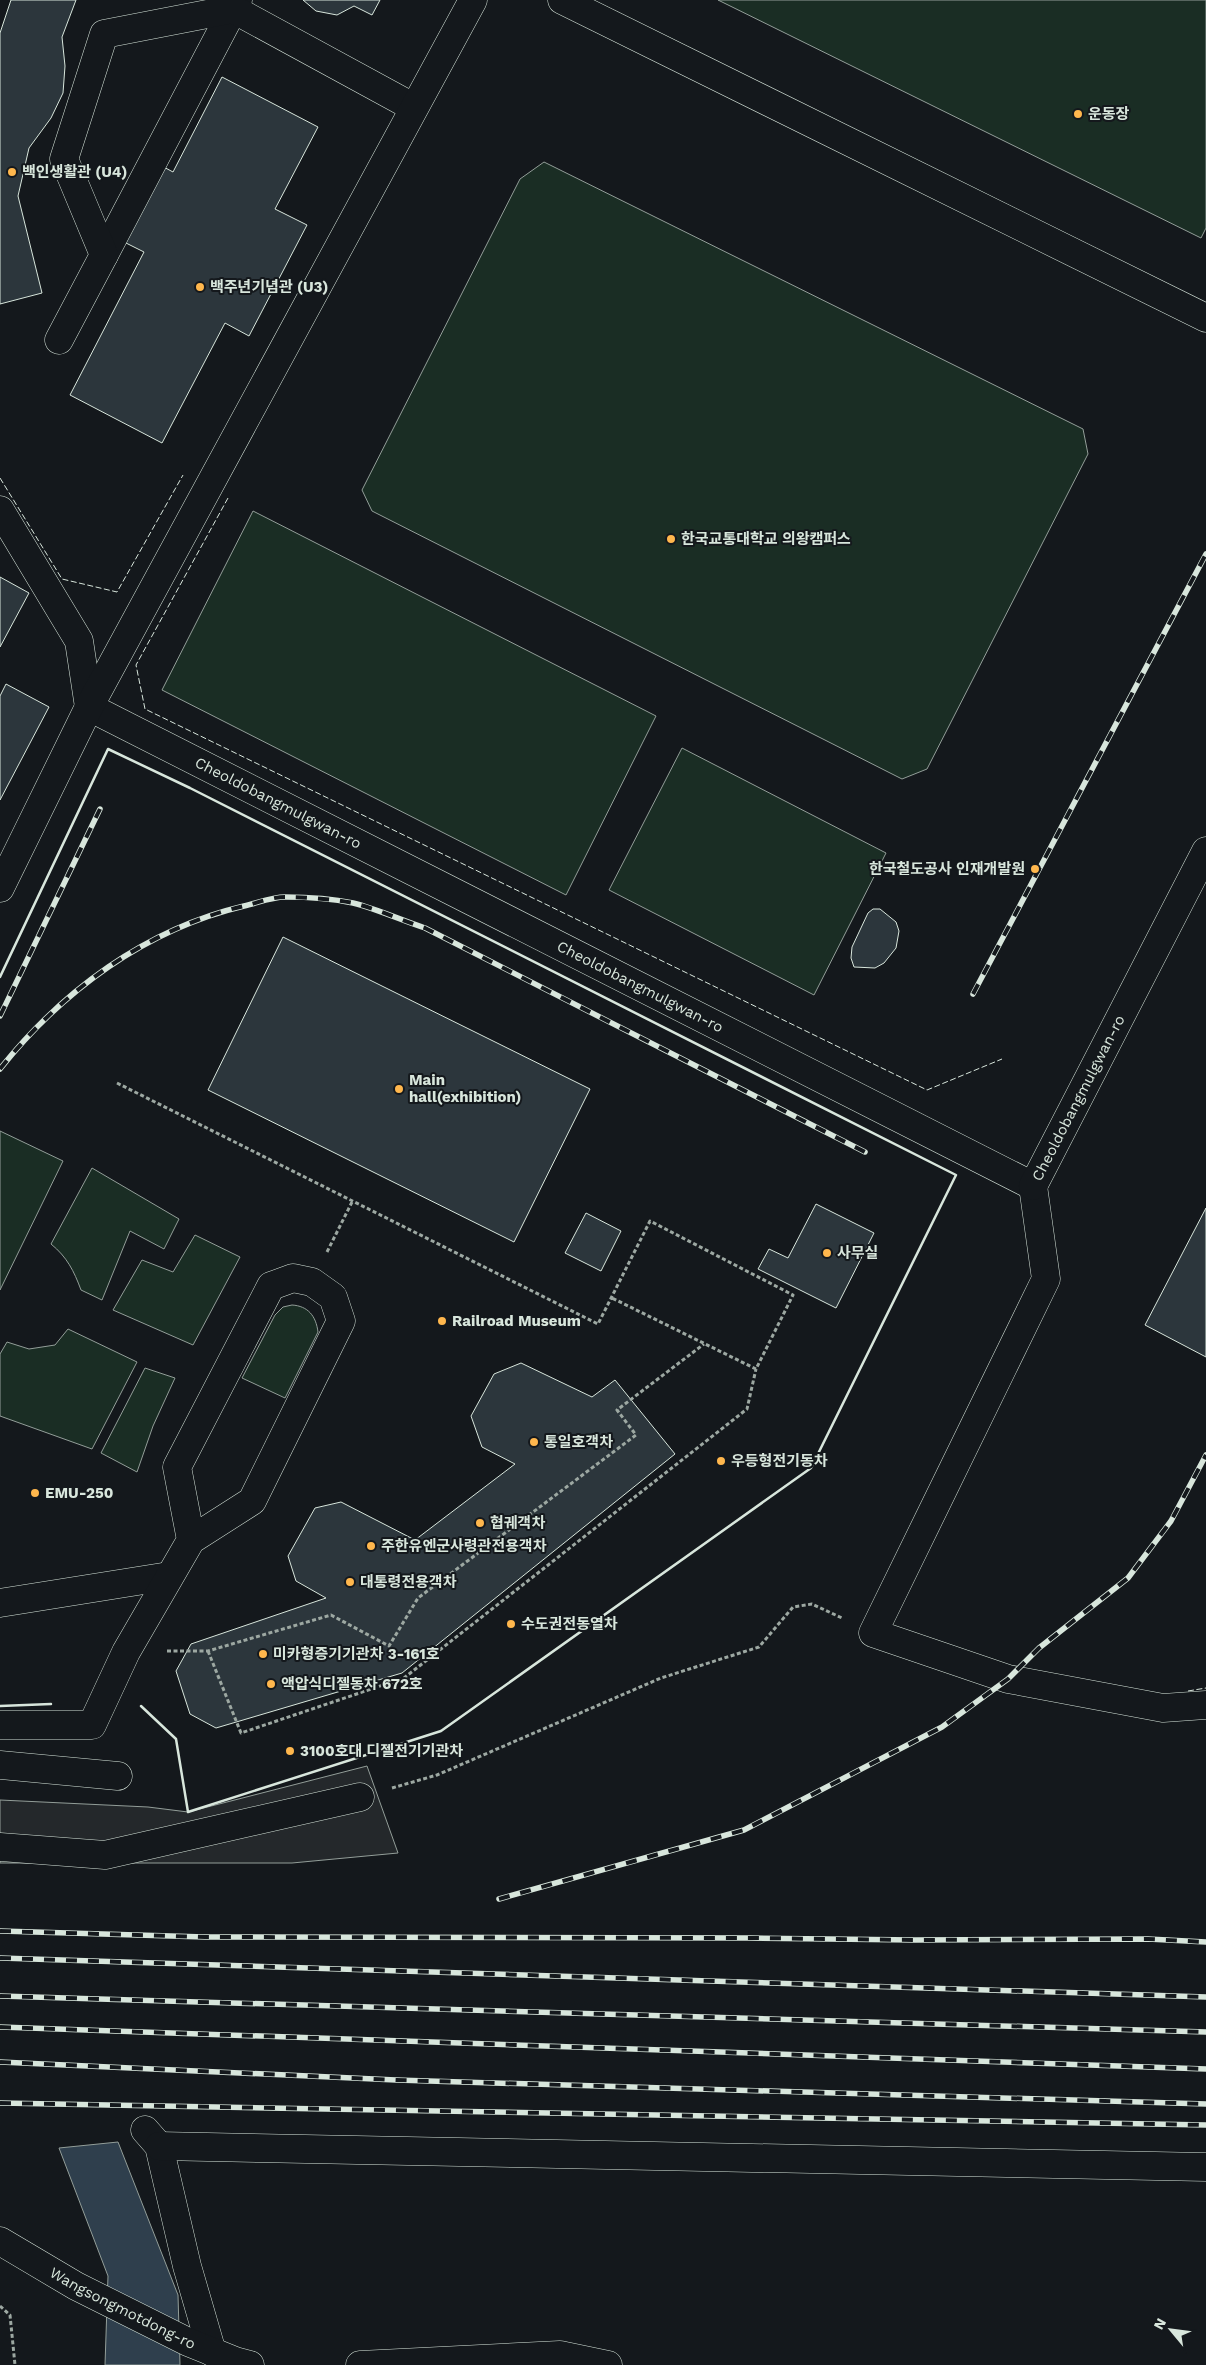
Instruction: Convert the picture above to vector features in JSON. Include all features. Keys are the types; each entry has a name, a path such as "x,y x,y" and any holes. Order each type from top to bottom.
{"street":[{"path":"0,888 89,707 473,0"},
{"path":"562,0 1206,318"},
{"path":"104,255 64,159 104,34 235,4 414,107"},
{"path":"59,340 235,4"},
{"path":"0,510 80,641 89,707"},
{"name":"Cheoldobangmulgwan-ro","path":"89,707 1032,1186 1206,851"},
{"path":"1032,1186 1046,1279 873,1633 1008,1679 1163,1708 1206,1705"},
{"path":"0,1725 92,1725 126,1652 191,1540 252,1501 341,1321 333,1297 312,1282 293,1278 271,1286 177,1467 191,1540"},
{"path":"0,1603 169,1576"},
{"path":"0,1766 118,1776"},
{"path":"0,1847 105,1855 360,1796"},
{"path":"200,2347 187,2266 152,2138 1206,2167"},
{"name":"Wangsongmotdong-ro","path":"0,2241 76,2286 200,2347 250,2365"},
{"path":"360,2365 560,2355 608,2365"}],"path":[{"path":"117,1084 598,1324 610,1296 650,1221 793,1295 756,1369 747,1409 404,1678 240,1733 208,1651"},
{"path":"312,1282 352,1202"},
{"path":"610,1296 756,1369"},
{"path":"126,1652 208,1651 331,1615 389,1646 418,1598 636,1435 617,1410 704,1344"},
{"path":"360,1796 438,1775 661,1678 759,1647 792,1607 812,1604 873,1633"},
{"path":"0,2306 10,2315 15,2365"}],"green space":[{"name":"운동장","path":"718,0 1206,0 1206,228 1201,238"},
{"path":"544,162 1083,429 1088,454 927,769 902,779 372,511 362,490 520,179"},
{"path":"253,511 656,716 566,895 162,690"},
{"path":"682,748 886,853 814,995 609,890"},
{"path":"0,1131 63,1161 0,1290"},
{"path":"92,1168 179,1219 164,1249 130,1231 102,1300 81,1290 69,1265 51,1244"},
{"path":"195,1235 240,1257 193,1345 113,1310 142,1260 173,1272"},
{"path":"292,1305 303,1307 310,1313 315,1321 318,1332 285,1398 242,1378 275,1315 283,1307"},
{"path":"68,1329 137,1362 92,1449 0,1416 0,1354 7,1342 29,1349 55,1345"},
{"path":"145,1368 175,1378 153,1426 137,1472 101,1453"}],"shaded area":[{"path":"367,1766 398,1853 292,1863 0,1863 0,1800 148,1807 188,1812"}],"water":[{"path":"118,2142 178,2295 180,2365 105,2365 108,2276 59,2148"}],"building":[{"name":"백인생활관 (U4)","path":"11,0 76,0 62,37 65,66 63,93 51,118 29,148 18,196 42,293 0,304 0,33"},
{"path":"303,0 380,0 372,15 354,6 337,15 316,11"},
{"name":"백주년기념관 (U3)","path":"222,77 318,127 275,209 307,225 249,336 225,323 162,443 70,395 144,252 120,240 160,165 173,172"},
{"path":"0,577 29,593 0,647"},
{"path":"6,684 49,707 0,800 0,696"},
{"path":"873,909 880,909 896,922 899,931 896,948 884,963 875,968 854,967 851,958 852,947 868,913"},
{"name":"Main hall(exhibition)","path":"283,937 590,1089 514,1242 208,1090"},
{"name":"사무실","path":"816,1204 874,1233 836,1308 758,1269 769,1249 788,1258"},
{"path":"1206,1208 1206,1357 1145,1325"},
{"path":"586,1213 621,1231 601,1271 565,1253"},
{"path":"521,1363 592,1397 615,1380 675,1454 402,1673 216,1728 190,1714 176,1671 191,1644 326,1598 296,1581 288,1556 315,1508 341,1502 415,1540 515,1464 482,1447 471,1416 494,1374"}],"railway":[{"path":"973,994 1206,554"},
{"path":"0,1016 100,809"},
{"path":"0,1069 50,1014 108,967 140,947 173,930 208,916 264,900 285,897 328,899 362,905 425,928 865,1152"},
{"path":"499,1899 744,1830 942,1727 1008,1679 1039,1648 1128,1578 1171,1521 1206,1455"},
{"path":"0,1931 205,1937 1148,1939 1206,1942"},
{"path":"0,1958 1206,1997"},
{"path":"0,1996 1206,2032"},
{"path":"0,2027 1206,2069"},
{"path":"0,2062 396,2080 1206,2104"},
{"path":"0,2103 1206,2125"}],"fence":[{"path":"0,478 62,579 117,592 183,475"},
{"path":"228,498 136,665 145,709 927,1090 1002,1059"},
{"path":"1188,1691 1206,1688"}],"wall":[{"path":"0,977 108,749 190,788 956,1175 811,1468 441,1731 188,1812 176,1739 141,1706"},
{"path":"0,1706 51,1704"}],"place":[{"name":"운동장","path":"1078,114"},
{"name":"백인생활관 (U4)","path":"12,172"},
{"name":"백주년기념관 (U3)","path":"200,287"},
{"name":"한국교통대학교 의왕캠퍼스","path":"671,539"},
{"name":"한국철도공사 인재개발원","path":"1035,869"},
{"name":"Main hall(exhibition)","path":"399,1089"},
{"name":"사무실","path":"827,1253"},
{"name":"Railroad Museum","path":"442,1321"},
{"name":"통일호객차","path":"534,1442"},
{"name":"우등형전기동차","path":"721,1461"},
{"name":"EMU-250","path":"35,1493"},
{"name":"협궤객차","path":"480,1523"},
{"name":"주한유엔군사령관전용객차","path":"371,1546"},
{"name":"대통령전용객차","path":"350,1582"},
{"name":"수도권전동열차","path":"511,1624"},
{"name":"미카형증기기관차 3-161호","path":"263,1654"},
{"name":"액압식디젤동차 672호","path":"271,1684"},
{"name":"3100호대 디젤전기기관차","path":"290,1751"}]}
